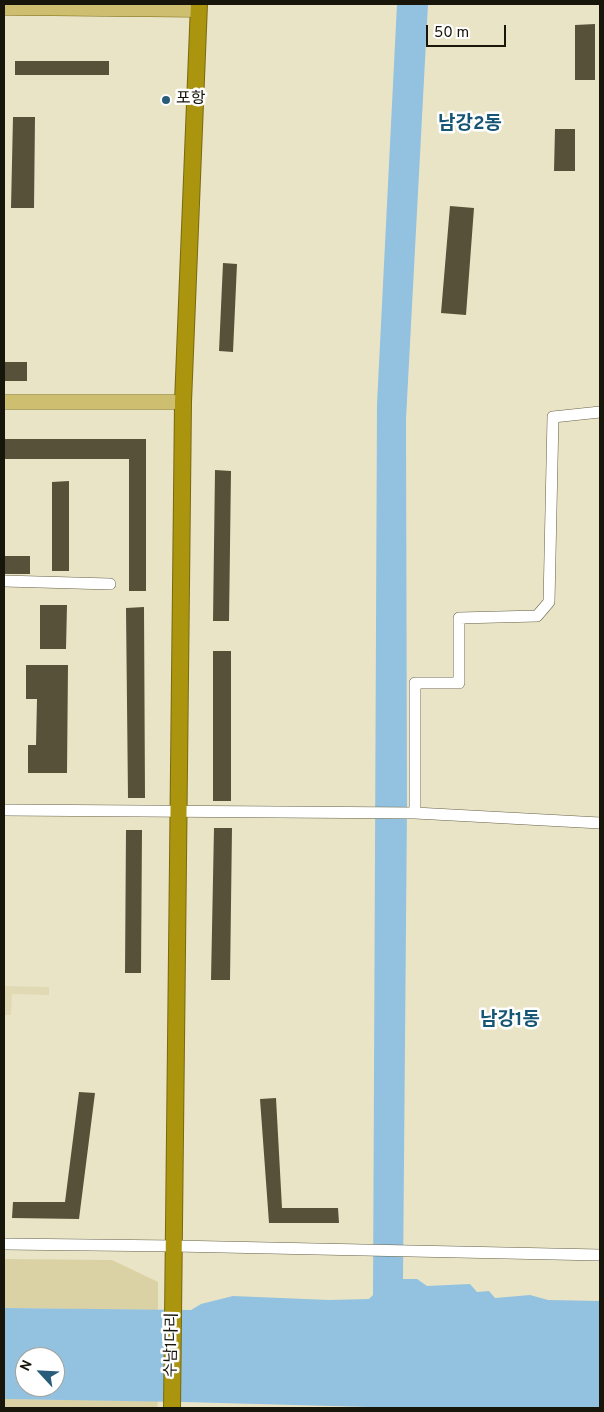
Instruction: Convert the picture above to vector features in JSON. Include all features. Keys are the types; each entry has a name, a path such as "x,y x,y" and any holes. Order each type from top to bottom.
{"highway":[{"name":"수남1다리","path":"172,1408 183,402 198,7"}],"main road":[{"path":"4,8 198,7"},
{"path":"4,402 183,402"}],"street":[{"path":"415,813 415,682 459,683 459,618 538,616 549,602 553,416 600,412"},
{"path":"4,581 110,584"},
{"path":"4,810 415,813 600,823"},
{"path":"4,1244 600,1255"}],"shaded area":[{"path":"4,986 49,987 49,995 12,994 11,1015 4,1015"},
{"path":"4,1259 112,1260 158,1282 158,1310 4,1308"},
{"path":"4,1399 158,1401 157,1408 4,1408"}],"water":[{"path":"397,4 428,4 406,419 407,807 403,1279 417,1279 427,1286 470,1284 477,1292 489,1291 495,1298 530,1295 548,1300 600,1301 600,1408 406,1408 4,1399 4,1308 191,1310 201,1304 233,1296 329,1300 369,1299 373,1295 377,404"}],"building":[{"path":"595,24 595,80 575,80 575,25"},
{"path":"15,61 109,61 109,75 15,75"},
{"path":"13,117 35,117 34,208 11,208"},
{"path":"555,129 575,129 575,171 554,171"},
{"path":"450,206 474,208 466,315 441,313"},
{"path":"223,263 237,264 233,352 219,351"},
{"path":"4,362 27,362 27,381 4,381"},
{"path":"4,439 146,439 146,591 129,591 129,459 4,459"},
{"path":"215,470 231,471 229,621 213,621"},
{"path":"69,481 69,571 52,571 52,482"},
{"path":"4,556 30,556 30,574 4,574"},
{"path":"40,605 67,605 66,649 40,649"},
{"path":"144,607 145,798 128,798 126,608"},
{"path":"213,651 231,651 231,801 213,801"},
{"path":"26,665 68,665 67,773 28,773 28,745 36,745 37,699 26,699"},
{"path":"214,828 232,828 230,980 211,980"},
{"path":"126,830 142,830 141,973 125,973"},
{"path":"79,1092 95,1093 79,1219 12,1218 13,1202 65,1202"},
{"path":"276,1098 282,1208 338,1208 339,1223 269,1223 260,1099"}],"place":[{"name":"포항","path":"166,100"}],"district":[{"name":"남강2동","path":"470,125"},
{"name":"남강1동","path":"510,1021"}]}
